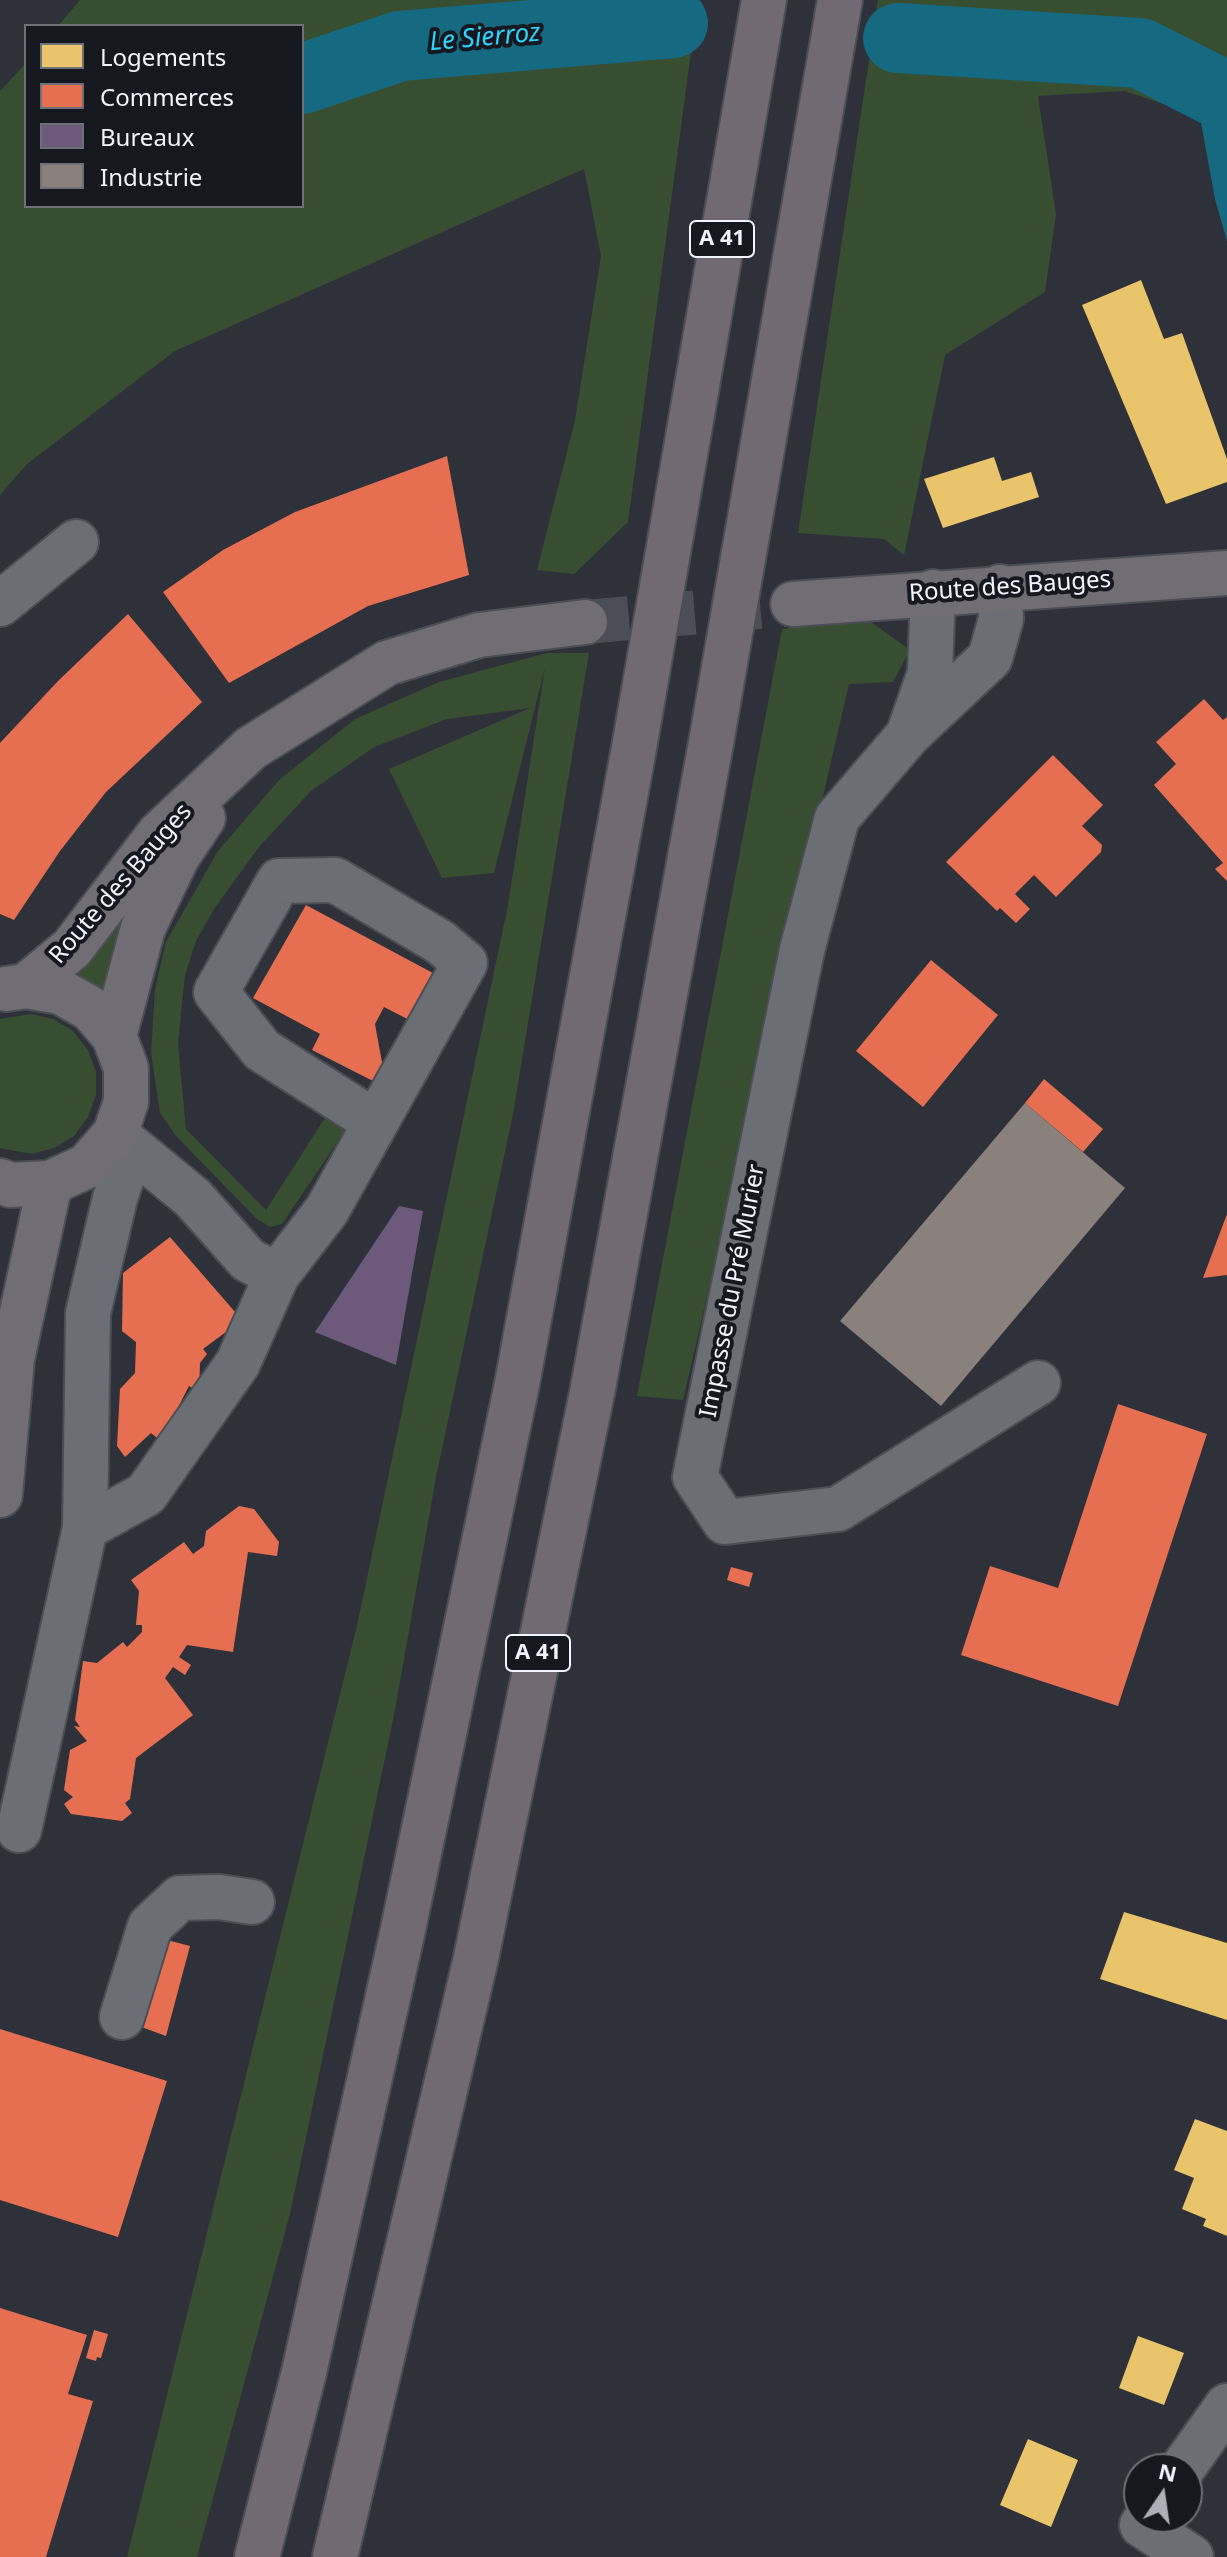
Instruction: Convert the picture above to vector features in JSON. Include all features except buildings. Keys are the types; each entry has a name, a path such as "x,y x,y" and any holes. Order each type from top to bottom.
{"highway":[{"name":"A 41","path":"257,2557 304,2372 402,1934 517,1384 629,779 764,0"},
{"name":"A 41","path":"335,2557 476,1958 593,1388 711,743 840,0"}],"main road":[{"name":"Route des Bauges","path":"793,604 1227,573"},
{"name":"Route des Bauges","path":"13,988 72,948 159,834 251,748 387,663 479,635 585,622"},
{"name":"Route des Bauges","path":"114,1036 143,928 177,857 251,748"},
{"path":"0,1181 10,1185 50,1183 87,1166 124,1141 126,1068 114,1036 91,1009 61,992 13,988"},
{"path":"0,1495 12,1359 50,1183"}],"street":[{"path":"0,604 62,554"},
{"name":"Impasse du Pré Murier","path":"1000,587 1001,619 990,658 909,734 837,818 802,950 695,1477 725,1522 838,1509 1038,1383"},
{"name":"Impasse du Pré Murier","path":"909,734 930,673 933,592"},
{"path":"85,1528 146,1494 238,1363 277,1275 327,1210 465,963 440,942 335,880 279,881 216,992 262,1050 375,1122"},
{"path":"124,1141 193,1198 248,1260 277,1275"},
{"path":"19,1830 85,1528 88,1313 115,1198 124,1141"},
{"path":"122,2017 150,1926 180,1898 219,1897 252,1902"},
{"path":"1193,2453 1227,2406"},
{"path":"1137,2533 1191,2557"}],"green space":[{"path":"80,0 698,0 628,522 574,574 537,570 575,420 601,256 584,169 175,351 27,464 0,495 0,91 24,65 24,208 304,208 304,24 60,24"},
{"path":"878,0 1227,0 1227,138 1212,120 1124,91 1038,96 1056,214 1045,292 945,355 904,555 884,539 798,533"},
{"path":"864,617 910,650 893,682 849,684 683,1400 637,1396 782,629"},
{"path":"547,653 589,653 513,1114 436,1477 395,1710 290,2214 197,2557 127,2557 358,1621 508,905 545,667 494,873 442,878 389,769 530,708 447,719 374,747 311,791 259,847 214,909 196,941 185,975 178,1044 186,1129 266,1210 328,1113 349,1125 282,1224 270,1227 256,1218 176,1136 160,1113 151,1053 155,989 166,942 218,851 279,780 355,719 439,682"},
{"path":"110,923 132,931 115,998 70,970"},
{"path":"31,1014 53,1019 73,1031 88,1050 96,1072 96,1095 88,1117 74,1136 54,1148 32,1154 0,1148 0,1019"}],"water":[{"path":"1157,46 1227,77 1227,241 1215,199 1200,117 1140,53"}],"waterway":[{"name":"Le Sierroz","path":"304,78 400,46 673,23"},
{"name":"Le Sierroz","path":"898,38 1140,53 1227,97"}],"tunnel":[{"path":"585,622 793,604"}]}
